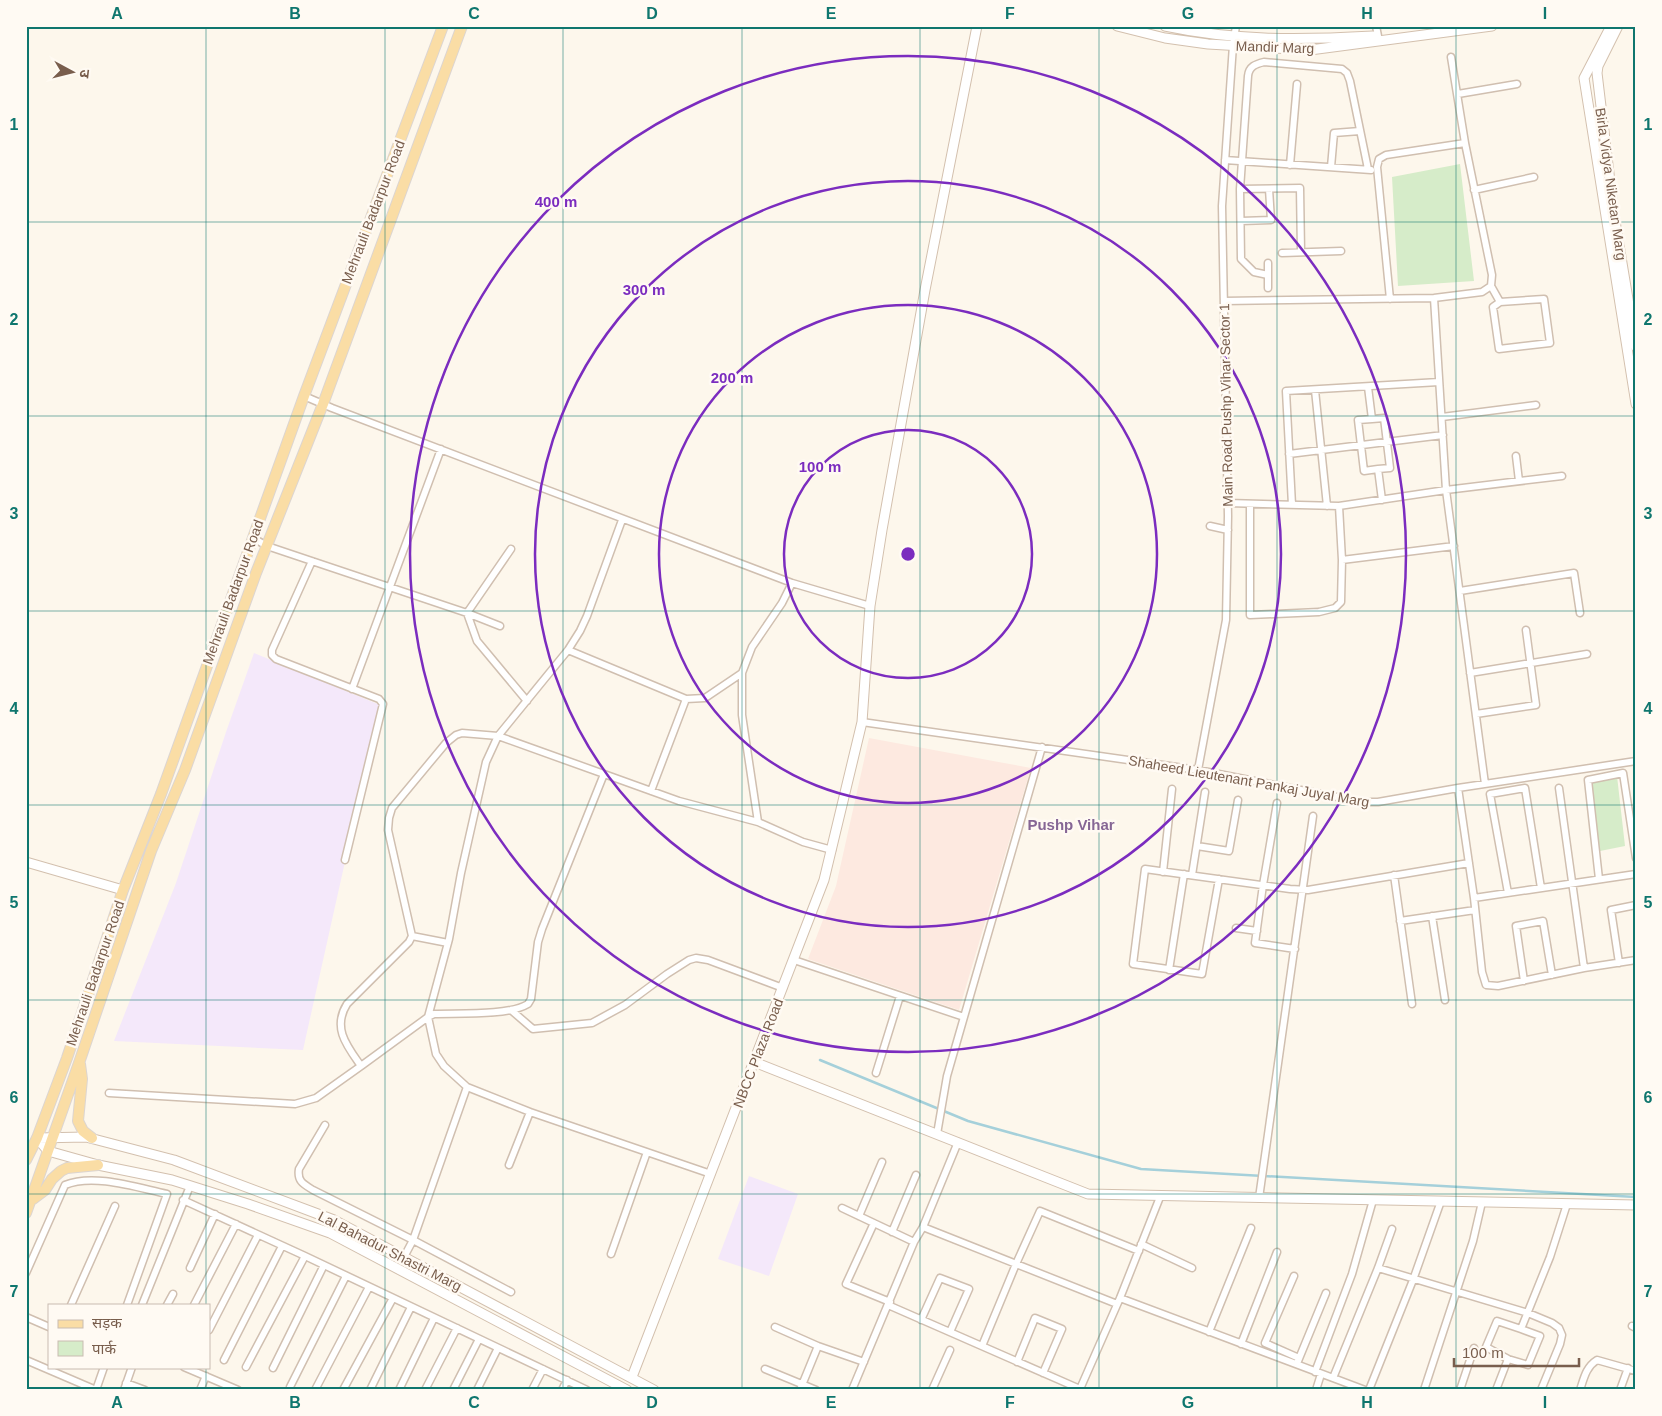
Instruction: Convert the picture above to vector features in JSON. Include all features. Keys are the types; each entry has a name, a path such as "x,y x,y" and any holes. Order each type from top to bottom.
{"main road":[{"name":"Mehrauli Badarpur Road","path":"26,1160 66,1058 124,890 161,794 304,396 443,26"},
{"name":"Mehrauli Badarpur Road","path":"32,1198 151,851 185,770 267,546 323,404 462,26"},
{"path":"79,1064 82,1079 78,1121 83,1131 92,1138"},
{"path":"26,1213 32,1198 45,1190 52,1179 61,1171 67,1168 98,1165"}],"street":[{"name":"NBCC Plaza Road","path":"632,1376 794,960 824,880 832,850 862,722 870,606 925,290 977,26"},
{"name":"Mandir Marg","path":"1117,26 1165,38 1208,44 1233,41 1311,40 1378,36 1441,26"},
{"name":"Mandir Marg","path":"1165,26 1233,41 1310,50 1492,26"},
{"name":"Main Road Pushp Vihar Sector 1","path":"1198,770 1226,620 1228,503 1222,206 1233,41 1236,26"},
{"path":"1376,26 1378,36"},
{"path":"1611,26 1584,78 1607,191 1636,404"},
{"name":"Birla Vidya Niketan Marg","path":"1607,191 1597,73 1598,66 1618,26"},
{"path":"1451,56 1465,143 1492,275 1491,286 1500,302"},
{"path":"1268,275 1254,272 1241,259 1241,162 1248,76 1252,67 1257,63 1264,62 1342,69 1347,73 1368,170"},
{"path":"1290,164 1297,84"},
{"path":"1458,94 1517,84"},
{"path":"1331,167 1334,133 1360,131"},
{"path":"1390,299 1378,170 1379,159 1386,155 1465,143"},
{"path":"1225,160 1378,170"},
{"path":"1474,190 1534,177"},
{"path":"1240,189 1300,188 1301,252"},
{"path":"1241,221 1270,220 1269,189"},
{"path":"1282,253 1341,251"},
{"path":"1268,263 1268,288"},
{"path":"1224,301 1434,298 1482,292 1491,286"},
{"path":"1622,292 1636,347"},
{"path":"1434,298 1446,490 1485,784"},
{"path":"1544,299 1550,343 1498,349 1493,307 1500,302 1544,299"},
{"path":"1292,505 1286,391 1440,382"},
{"path":"1368,387 1372,419"},
{"path":"1315,390 1327,506"},
{"path":"304,396 622,520 792,583 870,606"},
{"path":"1442,417 1536,405"},
{"path":"1384,418 1390,468 1364,471 1358,420 1372,419 1384,418"},
{"path":"1289,454 1443,435"},
{"path":"352,688 441,450"},
{"path":"1516,456 1519,481"},
{"path":"1378,469 1382,500"},
{"path":"1228,503 1339,506 1446,490 1562,476"},
{"path":"1250,504 1250,616 1319,612 1335,608 1342,602 1339,506"},
{"path":"622,520 587,616 568,650 498,736 486,762 448,943 428,1017 436,1054 444,1066 467,1087 530,1112 711,1174"},
{"path":"1210,526 1228,530"},
{"path":"253,538 267,546 467,613 500,626"},
{"path":"1342,560 1454,546"},
{"path":"467,613 511,549"},
{"path":"312,561 272,650 272,655 276,659 379,699 383,704 345,860"},
{"path":"1460,591 1574,573 1580,613"},
{"path":"758,822 742,715 742,673 752,647 782,603 792,583"},
{"path":"467,613 477,641 527,701"},
{"path":"1476,714 1536,705 1526,630"},
{"path":"568,650 686,699 706,698 742,673"},
{"path":"1470,672 1587,654"},
{"path":"651,791 686,699"},
{"name":"Shaheed Lieutenant Pankaj Juyal Marg","path":"862,722 1198,770 1363,802 1378,802 1636,761"},
{"path":"361,1066 343,1040 342,1012 347,1004 409,942 412,936 388,830 389,818 392,808 446,743 456,735 462,733 498,736 679,801 758,822 802,842 832,850"},
{"path":"937,1134 947,1076 1042,747"},
{"path":"1599,879 1588,780 1623,773 1636,858"},
{"path":"109,1093 295,1104 316,1098 434,1014 511,1010 528,1004 531,999 538,942 542,929 604,774"},
{"path":"1458,788 1474,898 1482,972 1486,985 1498,986 1584,968 1636,960"},
{"path":"1508,893 1490,794 1525,788 1542,888"},
{"path":"1559,788 1584,968"},
{"path":"1163,872 1172,789"},
{"path":"1192,875 1205,792"},
{"path":"1197,846 1229,851 1238,800"},
{"path":"1277,803 1263,885 1256,943 1294,949"},
{"path":"1259,1198 1313,816"},
{"path":"26,862 124,890"},
{"path":"1219,879 1202,974 1133,964 1144,869 1303,890 1469,863"},
{"path":"1169,970 1184,874"},
{"path":"1474,898 1636,874"},
{"path":"1394,875 1412,1004"},
{"path":"1619,962 1611,910 1636,905"},
{"path":"1400,920 1475,910"},
{"path":"1432,916 1445,1000"},
{"path":"1524,981 1516,926 1543,921 1552,975"},
{"path":"1236,928 1257,931"},
{"path":"412,936 448,943"},
{"path":"511,1010 533,1029 592,1023 625,1005 667,974 689,960 696,958 708,960 783,988"},
{"path":"794,960 964,1017"},
{"path":"876,1073 900,996"},
{"path":"754,1062 1088,1194 1636,1205"},
{"path":"404,1258 413,1240 467,1087"},
{"path":"509,1165 530,1112"},
{"path":"325,1125 300,1169 298,1176 301,1183 511,1292"},
{"name":"Lal Bahadur Shastri Marg","path":"36,1138 86,1137 174,1160 334,1220 632,1376 654,1390"},
{"path":"36,1138 48,1151"},
{"path":"852,1390 958,1142"},
{"name":"Lal Bahadur Shastri Marg","path":"48,1151 98,1165 172,1180 330,1233 627,1390"},
{"path":"611,1254 647,1152"},
{"path":"859,1216 882,1162"},
{"path":"892,1232 916,1175"},
{"path":"26,1273 65,1185 74,1181 98,1181 167,1194 127,1304"},
{"path":"142,1304 190,1186"},
{"path":"874,1223 846,1284 921,1320 1078,1389 1118,1301 1160,1196"},
{"path":"183,1200 587,1390"},
{"path":"1316,1390 1318,1373 1352,1274 1372,1200"},
{"path":"923,1227 1016,1264 1367,1390 1414,1280 1441,1202"},
{"path":"1424,1390 1472,1241 1482,1202"},
{"path":"1521,1329 1550,1257 1567,1204"},
{"path":"71,1304 115,1206"},
{"path":"842,1208 914,1242"},
{"path":"982,1346 1040,1211 1192,1268"},
{"path":"190,1268 215,1214"},
{"path":"195,1304 236,1224"},
{"path":"1209,1332 1251,1228"},
{"path":"1333,1378 1392,1229"},
{"path":"210,1328 258,1235"},
{"path":"224,1360 282,1246"},
{"path":"1241,1344 1278,1252"},
{"path":"246,1367 305,1256"},
{"path":"273,1368 324,1266"},
{"path":"1378,1268 1528,1313 1559,1328 1562,1335 1560,1344 1541,1390"},
{"path":"290,1387 346,1276"},
{"path":"1294,1276 1265,1343 1299,1358"},
{"path":"921,1320 940,1278 968,1289 950,1332"},
{"path":"315,1390 369,1287"},
{"path":"1296,1365 1326,1293"},
{"path":"168,1304 173,1294"},
{"path":"342,1390 393,1298"},
{"path":"370,1390 411,1307"},
{"path":"26,1317 48,1327"},
{"path":"399,1390 434,1318"},
{"path":"1017,1362 1035,1318 1062,1329 1043,1373"},
{"path":"1498,1321 1540,1336 1528,1365 1508,1359 1486,1347 1498,1321"},
{"path":"775,1327 818,1346 864,1362"},
{"path":"425,1390 457,1328"},
{"path":"453,1390 480,1339"},
{"path":"801,1387 818,1346"},
{"path":"477,1390 498,1348"},
{"path":"1460,1390 1474,1348"},
{"path":"932,1390 950,1350"},
{"path":"1496,1390 1508,1359"},
{"path":"26,1360 96,1390 104,1368"},
{"path":"1580,1390 1590,1364 1597,1360 1636,1371"},
{"path":"132,1368 125,1386 145,1390"},
{"path":"186,1368 238,1390"},
{"path":"1620,1390 1628,1368"},
{"path":"532,1390 543,1369"},
{"path":"765,1369 801,1387 816,1390"},
{"path":"200,1390 206,1376"},
{"path":"562,1390 567,1380"}],"shaded area":[{"path":"254,653 380,705 303,1050 114,1041 176,883"},
{"path":"869,738 1031,768 959,1010 808,959 836,886"},
{"path":"749,1176 798,1194 769,1276 718,1259"}],"green space":[{"path":"1460,164 1474,281 1398,286 1392,177"},
{"path":"1617,776 1625,846 1595,852 1585,784"}],"waterway":[{"path":"820,1060 968,1121 1141,1169 1636,1197"}],"district":[{"name":"Pushp Vihar","path":"1071,825"}]}
